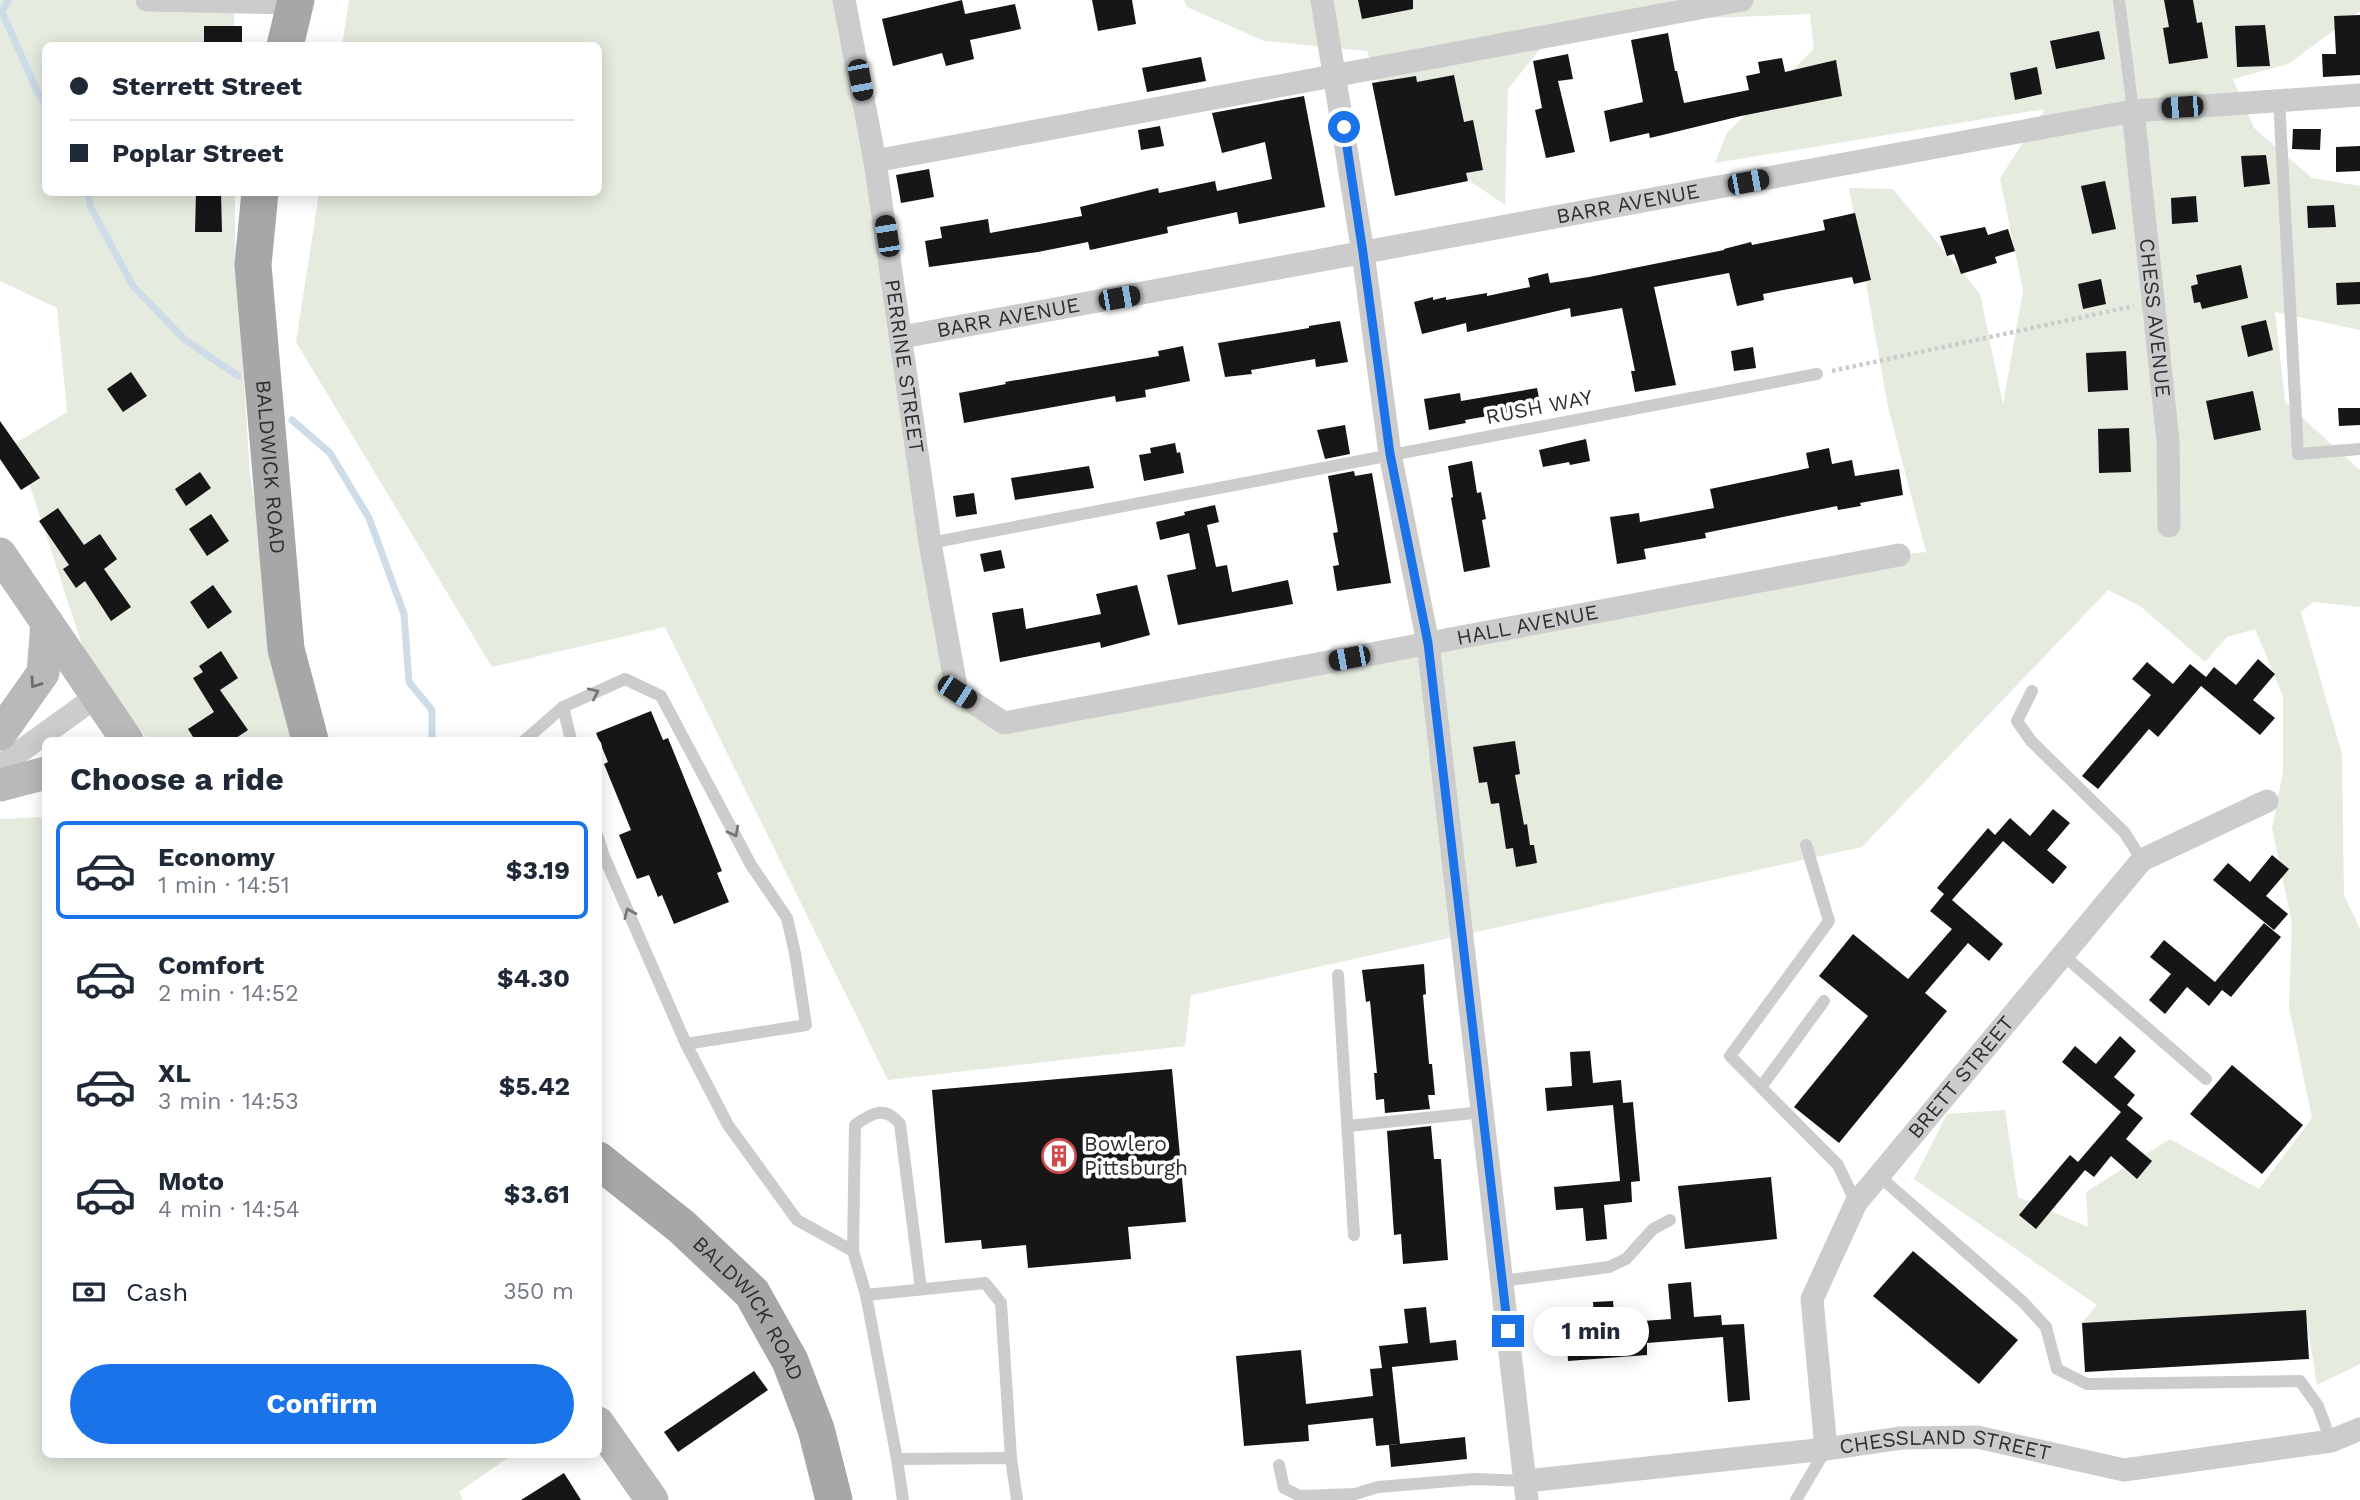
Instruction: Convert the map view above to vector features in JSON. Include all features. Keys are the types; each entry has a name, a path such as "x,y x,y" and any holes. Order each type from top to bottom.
{"main road":[{"path":"286,42 295,1"},
{"name":"BALDWICK ROAD","path":"260,196 253,265 286,649 309,737"},
{"path":"0,554 125,737"},
{"path":"0,734 43,673 47,623"},
{"path":"0,785 42,774"},
{"name":"BALDWICK ROAD","path":"602,1163 682,1227 752,1293 790,1361 816,1429 834,1500"},
{"path":"602,1429 652,1500"}],"street":[{"path":"147,0 295,1"},
{"name":"PERRINE STREET","path":"844,0 876,161 930,543 957,692"},
{"path":"1322,0 1363,253 1390,454 1428,643 1527,1491"},
{"path":"876,161 1742,0"},
{"name":"BARR AVENUE","path":"902,337 2133,111 2360,95"},
{"name":"CHESS AVENUE","path":"2133,111 2168,441 2169,526"},
{"name":"HALL AVENUE","path":"957,692 1004,723 1899,555"},
{"path":"0,766 97,696"},
{"name":"BRETT STREET","path":"1826,1449 1812,1299 1856,1203 2142,860 2267,801"},
{"name":"CHESSLAND STREET","path":"1527,1491 1901,1438 1977,1437 2124,1471 2331,1441 2360,1429"}],"lane":[{"path":"2119,0 2133,111"},
{"path":"2280,100 2298,454 2360,449"},
{"name":"RUSH WAY","path":"930,543 1817,374"},
{"path":"528,737 563,707 625,679 661,696 751,865 786,918 795,953 806,1025 687,1044"},
{"path":"2032,691 2017,721 2031,741 2124,832 2142,860"},
{"path":"563,707 571,737"},
{"path":"1806,845 1829,921 1730,1056 1838,1165 1856,1203"},
{"path":"602,851 687,1044 728,1125 796,1220 853,1251"},
{"path":"2063,955 2206,1079"},
{"path":"1338,975 1354,1235"},
{"path":"1761,1087 1824,1001"},
{"path":"903,1500 866,1295 853,1251 855,1125 868,1116 884,1112 893,1116 900,1124 921,1289"},
{"path":"1348,1126 1483,1112"},
{"path":"1879,1176 2023,1302 2046,1327 2057,1368 2087,1384 2300,1381 2318,1406 2331,1441"},
{"path":"1502,1281 1609,1267 1626,1259 1653,1228 1670,1220"},
{"path":"866,1295 985,1283 1001,1303 1017,1500"},
{"path":"1796,1500 1826,1449"},
{"path":"897,1459 1012,1458"},
{"path":"1279,1465 1284,1488 1300,1496 1355,1494 1378,1487 1475,1479 1527,1491"}],"path":[{"path":"1817,374 2153,302"}],"shaded area":[{"path":"0,0 234,0 234,42 42,42 42,196 235,196 235,240 250,476 298,737 146,737 85,654 16,443 67,412 57,308 0,281"},
{"path":"349,0 841,0 968,702 1018,720 1926,552 1888,407 1849,188 1893,189 1980,294 2003,404 2023,291 2000,178 2045,109 1715,163 1727,133 1814,49 1810,14 1560,24 1508,89 1505,205 1398,132 1367,51 1264,41 1187,7 1184,0 2360,0 2360,11 2288,64 2233,79 2254,128 2312,178 2360,186 2360,330 2275,312 2285,402 2360,470 2360,607 2313,602 2301,612 2342,754 2344,895 2360,929 2360,1364 2317,1385 2305,1310 2082,1323 2097,1305 1914,1179 1947,1114 2005,1110 2018,1197 2088,1227 2086,1192 2170,1139 2259,1189 2312,1118 2289,1007 2292,924 2272,828 2283,772 2283,696 2255,629 2227,637 2205,662 2140,606 2108,590 1862,847 1191,995 1185,1046 888,1080 665,627 492,667 296,342 319,196 602,196 602,42 342,42"},
{"path":"42,817 42,1458 507,1458 459,1492 463,1500 0,1500 0,819"}],"building":[{"path":"962,0 965,14 1015,4 1021,29 970,40 974,59 946,66 942,53 893,66 882,19"},
{"path":"1092,0 1132,0 1136,24 1098,31"},
{"path":"1358,0 1413,0 1413,9 1362,19"},
{"path":"2164,0 2193,0 2197,23 2202,22 2208,58 2169,64 2163,28 2169,27"},
{"path":"2360,15 2360,75 2323,77 2322,54 2336,54 2334,16"},
{"path":"2265,25 2270,66 2237,67 2235,26"},
{"path":"204,26 242,26 242,42 204,42"},
{"path":"2099,31 2105,59 2056,69 2050,41"},
{"path":"1668,33 1684,103 1749,90 1746,76 1760,73 1758,62 1782,58 1785,72 1836,60 1842,96 1650,138 1649,133 1610,142 1604,111 1643,102 1631,40"},
{"path":"1568,54 1573,79 1558,81 1575,152 1546,158 1535,110 1542,108 1533,61"},
{"path":"1201,57 1206,81 1147,92 1142,68"},
{"path":"2037,67 2042,94 2015,100 2010,73"},
{"path":"1454,75 1464,122 1473,120 1483,170 1466,173 1468,181 1395,196 1372,83 1416,76 1417,82"},
{"path":"1304,96 1325,207 1239,224 1237,212 1167,227 1168,233 1090,250 1088,242 1038,252 929,267 925,241 942,238 940,227 988,219 990,233 1082,216 1080,207 1158,188 1159,193 1215,181 1217,191 1272,179 1265,142 1222,153 1212,113"},
{"path":"1160,126 1164,146 1141,150 1138,130"},
{"path":"2293,129 2321,129 2320,150 2292,149"},
{"path":"2360,146 2360,171 2336,172 2336,147"},
{"path":"2266,155 2270,184 2244,187 2241,156"},
{"path":"929,169 934,197 901,203 896,175"},
{"path":"2105,181 2116,229 2092,234 2081,186"},
{"path":"196,196 221,196 222,232 195,232"},
{"path":"2196,196 2198,222 2172,224 2171,198"},
{"path":"2334,205 2336,227 2308,228 2307,206"},
{"path":"1855,213 1871,280 1854,284 1852,277 1763,294 1764,300 1737,306 1729,273 1654,287 1676,385 1635,392 1631,371 1635,371 1622,308 1571,317 1570,308 1467,332 1466,323 1422,334 1414,302 1433,297 1433,300 1446,297 1446,300 1487,293 1487,296 1530,287 1528,278 1548,273 1550,283 1724,250 1751,242 1752,245 1825,230 1823,220"},
{"path":"1985,227 1988,235 2008,229 2015,251 1995,257 1997,263 1961,274 1954,254 1947,256 1940,236"},
{"path":"2241,265 2248,298 2202,309 2200,302 2194,303 2191,286 2198,284 2196,275"},
{"path":"2101,279 2106,304 2083,309 2078,284"},
{"path":"2360,282 2360,304 2337,305 2336,283"},
{"path":"2266,320 2273,350 2248,357 2241,326"},
{"path":"1340,321 1348,362 1316,367 1315,359 1251,370 1252,374 1225,377 1218,343"},
{"path":"1183,346 1190,381 1145,390 1146,397 1116,402 1115,396 964,423 959,393 1006,384 1005,382 1159,356 1158,351"},
{"path":"1753,347 1756,368 1734,371 1731,351"},
{"path":"2126,351 2128,390 2088,392 2086,353"},
{"path":"131,372 147,396 123,412 107,389"},
{"path":"1537,388 1541,407 1465,420 1466,423 1429,430 1424,399 1460,393 1461,401"},
{"path":"2253,391 2261,430 2214,440 2206,401"},
{"path":"2338,408 2360,408 2360,425 2339,426"},
{"path":"0,421 40,478 21,490 0,459"},
{"path":"1345,425 1350,454 1325,459 1317,430"},
{"path":"2129,428 2131,472 2099,473 2098,429"},
{"path":"1586,439 1590,461 1543,467 1539,450"},
{"path":"1175,443 1177,453 1180,452 1184,473 1144,481 1139,455 1151,453 1150,448"},
{"path":"1829,448 1832,464 1852,460 1855,476 1899,469 1903,495 1860,503 1861,506 1838,510 1837,506 1705,533 1706,538 1644,549 1646,559 1617,564 1610,517 1639,513 1640,522 1714,508 1710,489 1809,468 1806,453"},
{"path":"1472,461 1477,493 1481,492 1486,519 1482,520 1490,567 1464,572 1448,466"},
{"path":"1089,466 1094,488 1015,500 1011,478"},
{"path":"1354,471 1355,476 1372,473 1391,583 1337,591 1333,566 1339,565 1333,533 1338,532 1328,476"},
{"path":"200,472 211,488 186,506 175,489"},
{"path":"974,493 977,514 956,517 953,496"},
{"path":"1215,505 1219,522 1207,525 1216,567 1227,565 1232,592 1288,580 1293,604 1178,625 1167,575 1196,569 1189,533 1160,540 1156,522"},
{"path":"58,508 84,545 100,534 117,559 104,569 131,607 111,621 85,581 76,588 63,569 69,565 39,521"},
{"path":"211,514 229,541 207,556 189,529"},
{"path":"1001,550 1005,568 984,572 980,554"},
{"path":"213,585 232,612 208,629 190,602"},
{"path":"1137,585 1150,635 1101,648 1100,642 1000,662 992,613 1023,608 1026,629 1101,614 1096,594"},
{"path":"221,651 238,678 220,690 248,730 238,737 193,737 188,729 214,712 193,678 203,672 199,666"},
{"path":"2258,659 2275,674 2253,700 2275,718 2260,735 2201,686 2158,737 2149,729 2098,789 2082,776 2151,695 2132,679 2147,662 2173,684 2190,664 2206,677 2214,667 2236,685"},
{"path":"651,711 663,740 668,738 722,871 717,873 729,902 674,924 662,895 658,897 649,875 637,879 619,835 631,830 604,764 608,762 602,748 602,737 598,737 596,733"},
{"path":"1515,741 1520,774 1515,775 1524,825 1527,824 1530,845 1534,845 1537,863 1516,867 1513,848 1506,849 1499,803 1491,804 1487,782 1479,783 1473,747"},
{"path":"2053,809 2070,823 2047,850 2067,867 2053,884 2003,841 1952,900 2003,944 1989,961 1968,943 1925,993 1947,1011 1839,1143 1794,1107 1868,1016 1819,976 1853,934 1908,979 1952,929 1930,911 1944,894 1937,888 1988,828 1995,835 2010,818 2030,836"},
{"path":"2272,855 2289,869 2266,896 2288,914 2274,930 2213,880 2228,863 2250,882"},
{"path":"2264,923 2281,937 2231,997 2222,990 2209,1006 2187,987 2165,1014 2149,1000 2171,974 2150,957 2164,940 2215,982"},
{"path":"1424,964 1426,994 1423,995 1429,1064 1432,1064 1435,1095 1428,1095 1430,1109 1385,1113 1384,1099 1376,1100 1374,1073 1377,1073 1370,1001 1366,1002 1362,970"},
{"path":"2120,1036 2136,1051 2114,1077 2135,1095 2127,1105 2143,1118 2126,1139 2152,1161 2137,1179 2111,1156 2094,1177 2085,1170 2036,1229 2019,1215 2070,1155 2078,1162 2121,1112 2062,1062 2075,1046 2096,1064"},
{"path":"1590,1051 1593,1083 1621,1080 1623,1103 1633,1102 1640,1181 1631,1182 1632,1202 1604,1205 1607,1239 1586,1241 1583,1208 1556,1210 1554,1187 1620,1181 1613,1105 1547,1111 1545,1088 1572,1086 1570,1052"},
{"path":"2232,1065 2303,1125 2262,1174 2190,1114"},
{"name":"Bowlero Pittsburgh","path":"1172,1069 1186,1222 1128,1227 1131,1259 1028,1268 1026,1245 982,1249 981,1240 945,1243 932,1090"},
{"path":"1431,1126 1434,1159 1441,1159 1448,1260 1403,1264 1401,1234 1394,1235 1387,1131"},
{"path":"1771,1177 1777,1239 1685,1249 1678,1186"},
{"path":"1913,1251 2018,1340 1979,1384 1873,1296"},
{"path":"1691,1282 1694,1317 1721,1315 1722,1325 1744,1324 1750,1400 1728,1402 1723,1337 1647,1343 1647,1355 1568,1361 1567,1340 1595,1338 1593,1302 1613,1301 1615,1323 1671,1319 1668,1284"},
{"path":"1426,1307 1430,1343 1456,1340 1458,1360 1392,1367 1400,1444 1376,1446 1373,1418 1308,1425 1309,1441 1244,1446 1236,1356 1301,1350 1306,1404 1373,1396 1370,1369 1382,1368 1379,1346 1408,1343 1404,1309"},
{"path":"2306,1310 2309,1359 2085,1372 2082,1323"},
{"path":"754,1371 768,1390 678,1452 664,1432"},
{"path":"1465,1437 1467,1459 1391,1467 1389,1445"},
{"path":"564,1473 581,1500 521,1500"}],"waterway":[{"path":"8,0 2,12 42,99"},
{"path":"89,196 90,206 133,286 184,339 238,376"},
{"path":"292,420 330,453 369,518 404,614 409,682 432,710 432,737"}],"place":[{"name":"Bowlero Pittsburgh","path":"1059,1156"}],"route":[{"path":"1344,127 1390,454 1428,643 1508,1331"}]}
